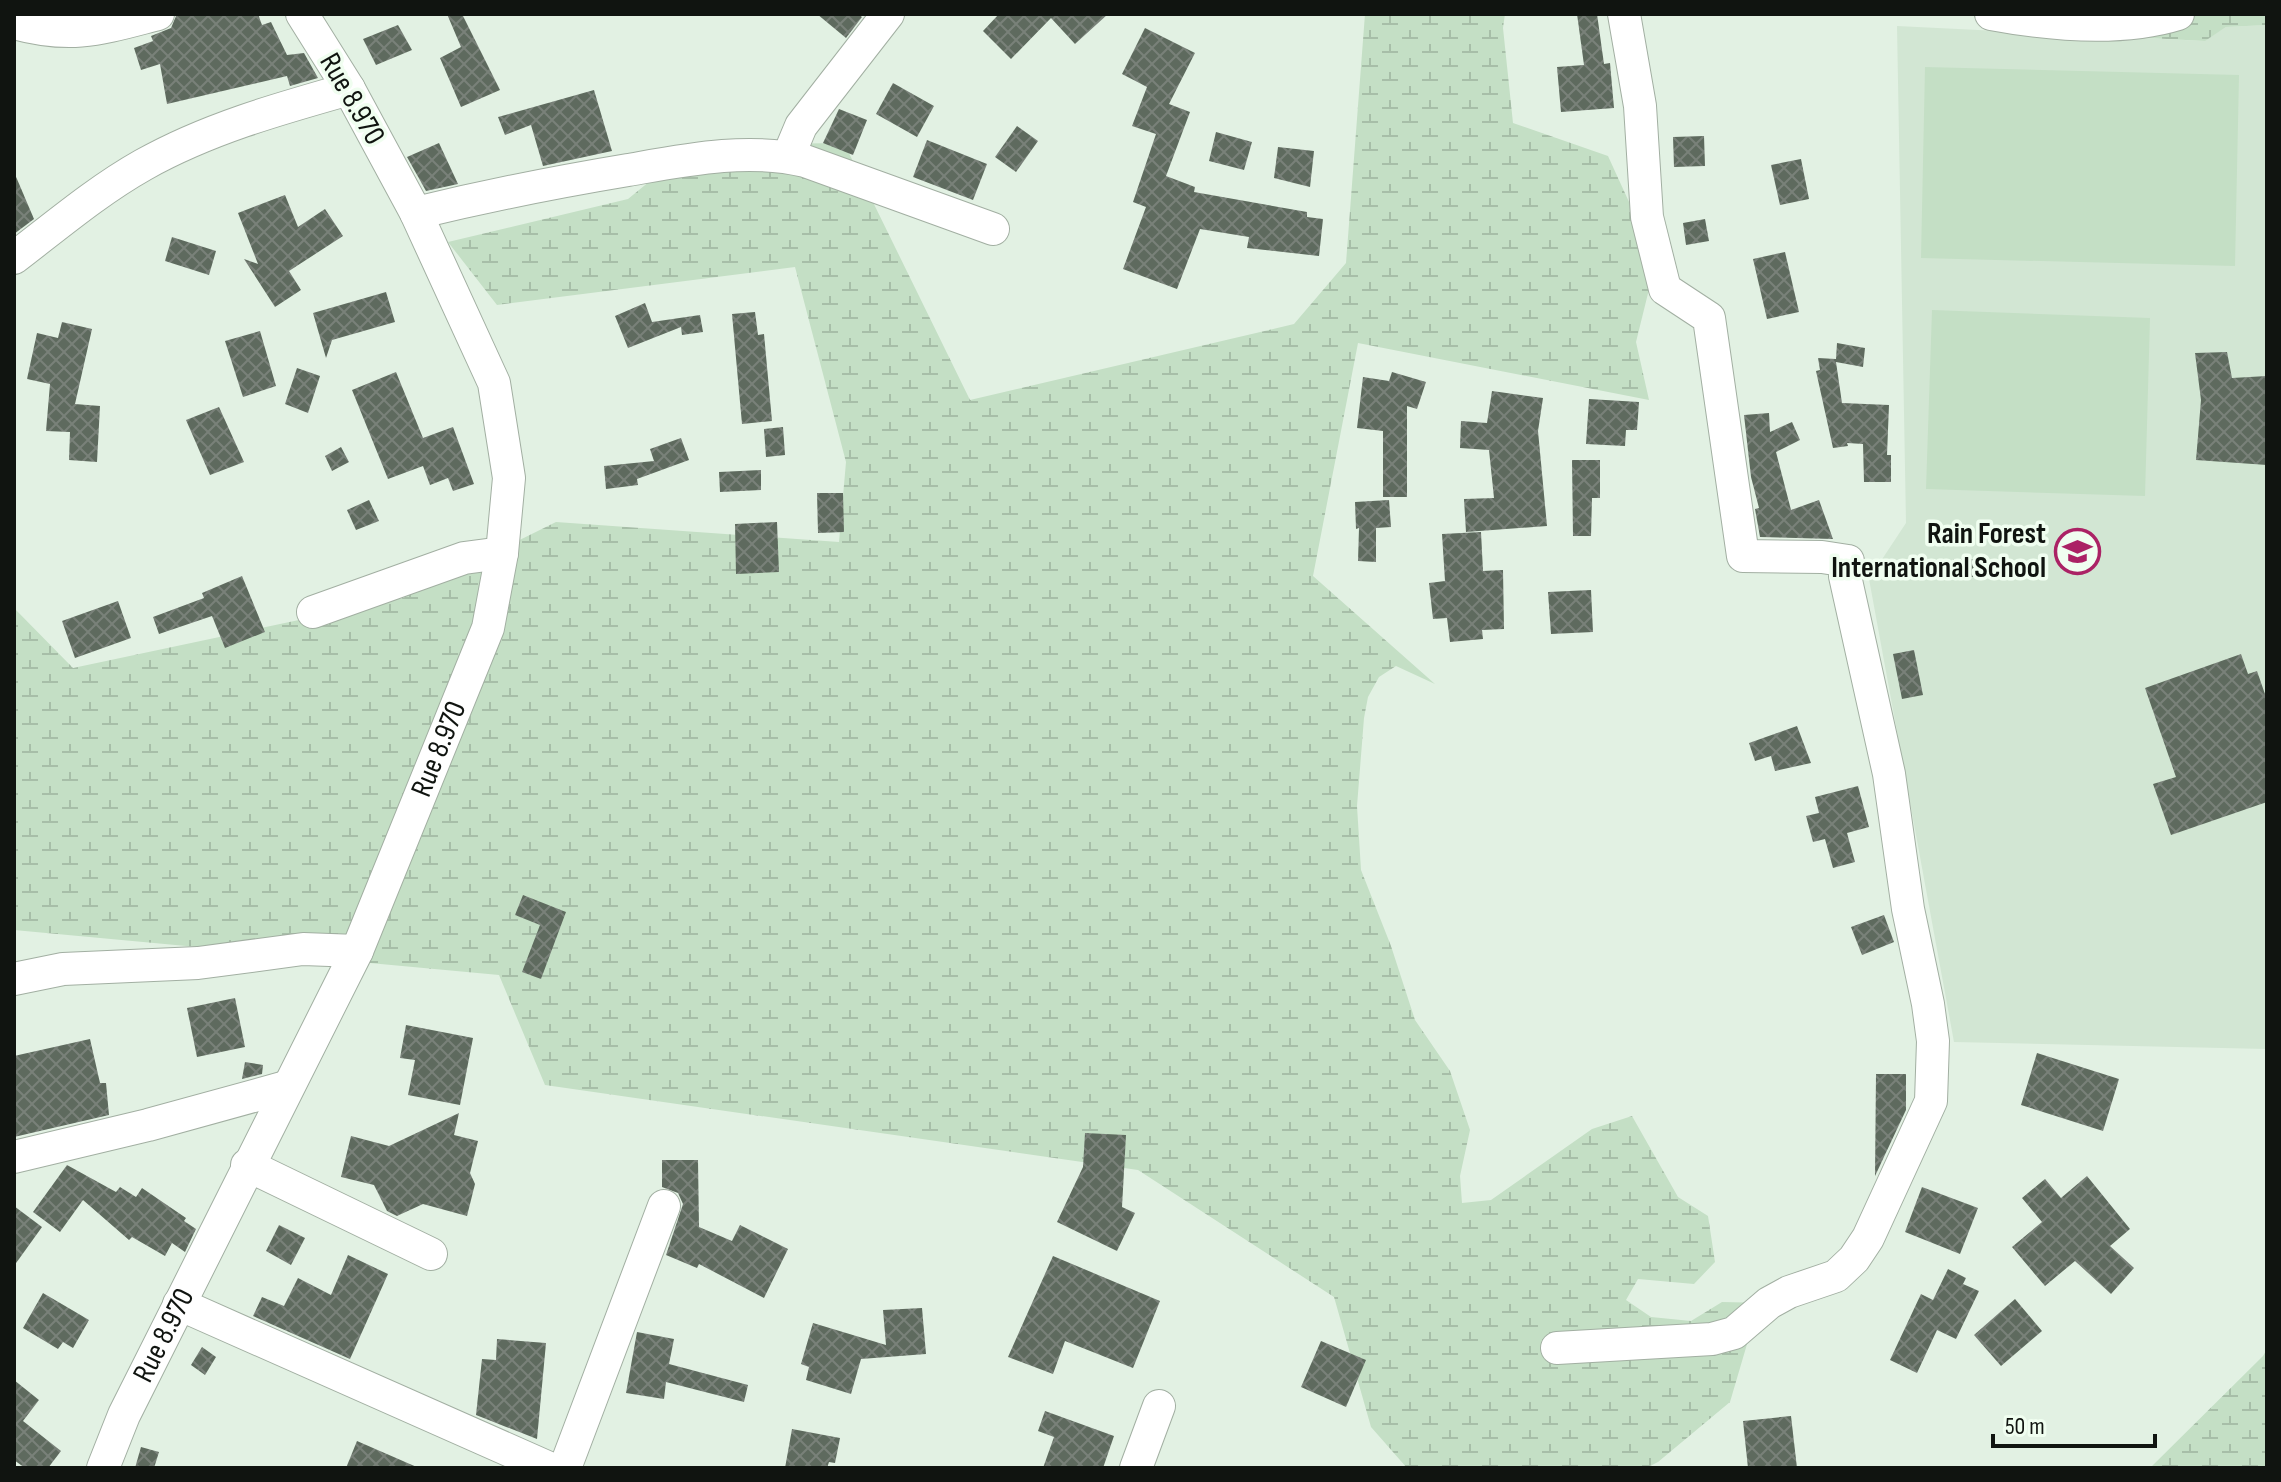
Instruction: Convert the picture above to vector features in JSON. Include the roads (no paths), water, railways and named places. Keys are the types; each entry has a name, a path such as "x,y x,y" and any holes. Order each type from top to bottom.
{"street":[{"path":"14,23 45,32 79,34 158,14"},
{"name":"Rue 8.970","path":"103,1468 124,1415 286,1087 357,951 488,628 502,553 509,478 494,383 416,213 349,89 302,14"},
{"path":"788,157 808,115 888,14"},
{"path":"1557,1348 1712,1339 1734,1333 1769,1303 1789,1292 1836,1276 1868,1238 1931,1101 1933,1074 1928,1004 1908,909 1896,813 1845,576 1848,561 1822,557 1743,556 1709,318 1665,289 1647,217 1640,106 1624,14"},
{"path":"2010,16 2037,23 2149,23 2178,14"},
{"path":"14,258 102,191 172,149 271,111 349,89"},
{"path":"416,213 518,188 693,159 788,157 993,229"},
{"path":"313,612 464,558 502,553"},
{"path":"14,979 63,969 198,963 303,949 357,951"},
{"path":"14,1157 286,1087"},
{"path":"247,1165 431,1254"},
{"path":"565,1468 664,1206"},
{"path":"179,1304 549,1468"},
{"path":"1136,1468 1159,1406"}],"place":[{"name":"Rain Forest International School","path":"2077,551"}]}
